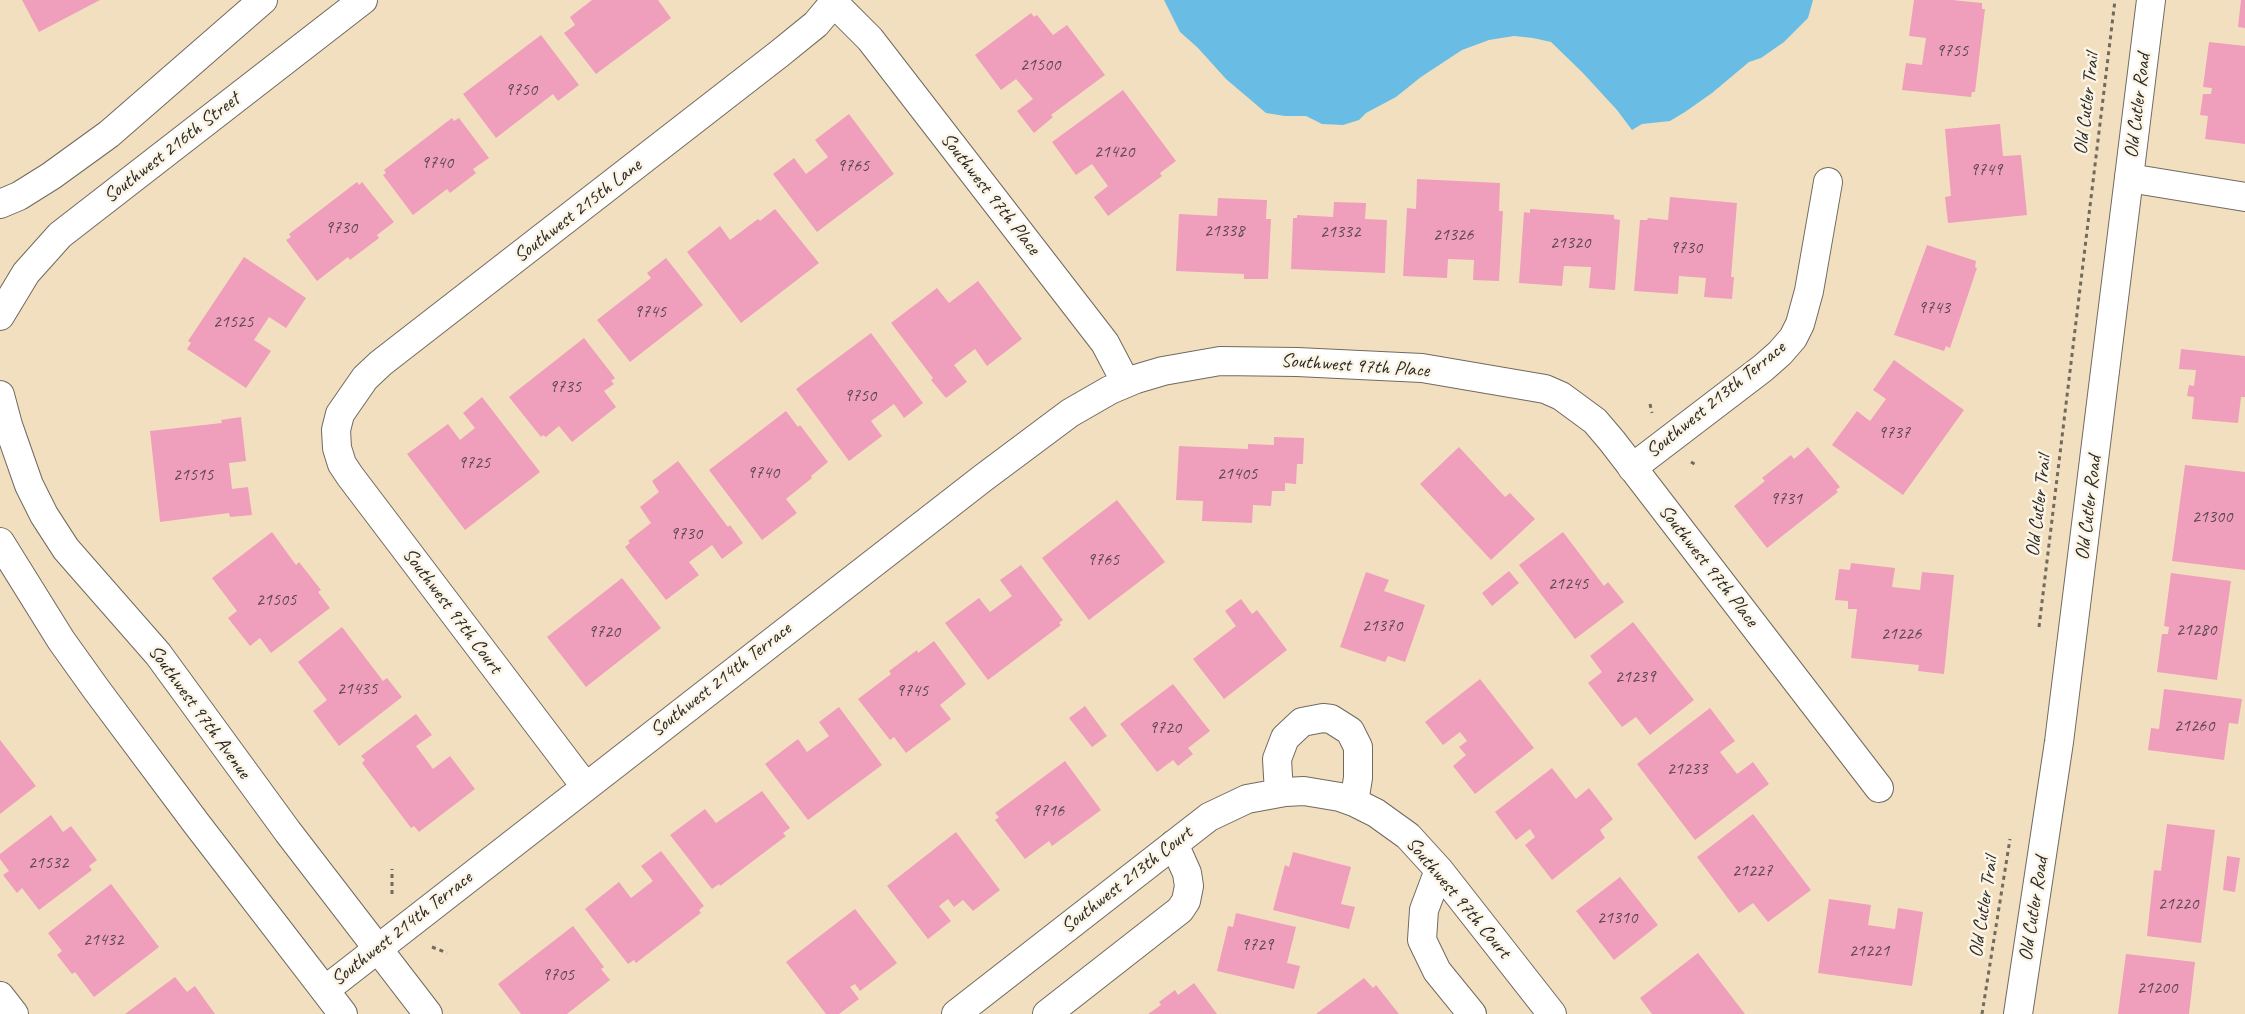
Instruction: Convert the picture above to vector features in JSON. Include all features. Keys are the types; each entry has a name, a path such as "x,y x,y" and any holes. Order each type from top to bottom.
{"street":[{"path":"0,204 19,196 51,176 108,134 263,0"},
{"name":"Southwest 216th Street","path":"0,316 26,273 60,235 363,0"},
{"name":"Old Cutler Road","path":"2018,1014 2059,742 2151,0"},
{"name":"Southwest 97th Place","path":"835,2 870,39 1105,343 1126,383 1163,371 1192,365 1250,360 1422,368 1536,387 1561,396 1595,421 1879,788"},
{"name":"Southwest 215th Lane","path":"336,430 340,414 351,396 365,378 381,363 779,54 816,24 835,2"},
{"path":"2129,178 2245,197"},
{"name":"Southwest 213th Terrace","path":"1632,468 1762,368 1793,338 1802,319 1809,291 1828,182"},
{"name":"Southwest 214th Terrace","path":"325,990 585,786 1037,437 1093,399 1126,383"},
{"name":"Southwest 97th Avenue","path":"0,395 8,425 29,485 44,516 66,549 158,654 271,809 428,1014"},
{"name":"Southwest 97th Court","path":"336,430 337,448 342,464 350,476 585,786"},
{"path":"0,542 61,640 96,689 196,824 343,1014"},
{"path":"1279,793 1277,759 1285,738 1302,722 1323,718 1332,719 1350,732 1358,747 1358,778 1354,802"},
{"name":"Southwest 213th Court","path":"956,1014 1202,822 1227,807 1247,799 1279,793 1304,791 1319,793"},
{"name":"Southwest 97th Court","path":"1319,793 1354,802 1376,813 1408,836 1440,870 1552,1014"},
{"path":"1047,1014 1180,910 1186,901 1189,886 1187,873 1174,844"},
{"path":"1440,870 1424,910 1422,940 1437,970 1472,1014"},
{"path":"0,996 14,1014"}],"path":[{"name":"Old Cutler Trail","path":"2038,635 2115,0"},
{"name":"Old Cutler Trail","path":"1982,1014 2012,831"},
{"path":"392,869 392,894"},
{"path":"432,947 447,952"}],"water":[{"path":"1164,0 1813,0 1808,18 1784,42 1761,58 1749,62 1712,93 1670,121 1642,124 1632,130 1617,110 1551,42 1514,36 1489,40 1462,50 1421,77 1396,97 1366,113 1359,120 1343,125 1322,124 1306,116 1285,116 1266,113 1226,79 1198,48 1180,32"}],"building":[{"path":"22,0 100,0 39,32"},
{"path":"592,0 658,0 671,18 596,74 564,33 575,25 570,17"},
{"path":"1914,0 1952,0 1982,3 1982,9 1985,9 1975,92 1972,92 1971,97 1902,90 1906,63 1922,65 1926,38 1909,36"},
{"path":"2241,0 2245,0 2245,28 2238,27"},
{"path":"1031,13 1034,17 1037,15 1053,35 1067,25 1105,75 1051,115 1053,117 1034,133 1017,111 1033,99 1016,79 1001,90 975,55"},
{"path":"541,35 579,85 558,101 553,94 496,138 463,94"},
{"path":"2209,42 2245,46 2245,144 2205,139 2208,116 2200,115 2203,94 2211,94 2212,88 2203,87"},
{"path":"1123,90 1176,161 1160,173 1162,176 1108,216 1094,197 1108,186 1092,164 1076,175 1052,142"},
{"path":"849,114 894,174 817,232 773,174 794,158 806,174 828,157 815,140"},
{"path":"452,118 454,121 459,118 489,158 473,169 476,173 450,193 447,189 413,215 383,175 386,173 384,170"},
{"path":"2000,124 2003,156 2021,155 2027,215 1948,223 1945,197 1951,196 1945,129"},
{"path":"1417,179 1500,183 1499,211 1503,211 1499,281 1473,280 1474,260 1448,259 1447,278 1403,276 1407,208 1416,209"},
{"path":"357,182 359,185 362,182 394,222 377,235 379,238 350,260 348,257 317,281 286,240 291,237 289,234"},
{"path":"1670,197 1737,203 1731,277 1734,277 1732,299 1704,297 1706,278 1679,276 1678,294 1634,291 1640,220 1647,220 1648,218 1668,220"},
{"path":"1218,198 1267,200 1266,219 1271,219 1268,279 1244,279 1244,274 1176,271 1179,214 1217,216"},
{"path":"1334,202 1366,203 1365,219 1387,220 1385,273 1291,269 1293,218 1297,218 1297,215 1333,217"},
{"path":"775,209 819,263 741,323 687,252 720,226 730,240"},
{"path":"1530,209 1614,215 1614,219 1620,220 1615,290 1589,288 1591,267 1564,266 1562,286 1519,283 1524,212 1530,213"},
{"path":"1927,245 1976,261 1975,267 1977,268 1950,348 1946,346 1944,351 1894,335"},
{"path":"244,257 306,298 286,328 269,317 254,340 271,351 246,388 187,349 191,343 188,341"},
{"path":"666,258 703,305 630,362 597,320 651,278 647,273"},
{"path":"978,281 1022,339 987,366 975,349 954,365 967,382 946,398 891,323 937,288 949,303"},
{"path":"871,333 923,403 904,418 894,404 871,421 882,436 849,461 796,389"},
{"path":"584,338 615,378 611,381 614,384 604,391 616,407 572,442 559,426 546,437 543,435 541,437 509,397"},
{"path":"2181,349 2245,356 2245,397 2241,397 2238,423 2192,419 2194,397 2187,396 2189,385 2194,386 2196,370 2179,369"},
{"path":"1894,360 1964,410 1903,495 1832,445 1857,411 1870,421 1886,399 1873,390"},
{"path":"482,397 540,472 465,530 407,454 448,424 460,440 475,428 463,413"},
{"path":"786,411 798,427 800,425 828,462 786,499 797,513 762,540 709,470"},
{"path":"241,417 246,461 229,463 232,489 248,487 252,515 230,517 229,513 160,522 150,431 222,423 221,420"},
{"path":"1274,437 1304,438 1303,464 1297,464 1296,484 1285,483 1285,491 1272,491 1271,506 1253,505 1252,523 1202,521 1203,501 1176,500 1179,446 1248,449 1248,444 1274,445"},
{"path":"1459,447 1505,497 1510,493 1535,519 1491,560 1420,484"},
{"path":"1808,447 1840,487 1836,490 1838,492 1767,548 1734,506 1765,481 1762,478 1791,455 1794,459"},
{"path":"678,461 728,527 730,525 743,543 722,559 712,545 689,562 699,575 666,600 625,547 630,543 628,541 651,523 640,507 659,492 652,481"},
{"path":"2185,465 2245,472 2245,570 2172,561"},
{"path":"1117,500 1165,562 1089,620 1042,558"},
{"path":"272,532 296,565 299,562 321,590 318,592 330,608 271,653 260,638 250,646 228,618 237,611 212,578"},
{"path":"1563,532 1604,586 1608,582 1624,602 1575,639 1519,565"},
{"path":"1851,563 1895,568 1892,587 1920,590 1922,572 1954,575 1944,674 1918,671 1919,665 1851,658 1857,609 1848,609 1848,601 1835,600 1839,569 1850,570"},
{"path":"1021,565 1063,620 1059,623 1061,625 988,680 945,623 979,598 990,612 1012,596 1000,580"},
{"path":"1509,571 1519,583 1492,606 1482,593"},
{"path":"1366,572 1389,580 1384,591 1425,605 1405,662 1388,656 1385,662 1340,647"},
{"path":"2171,573 2231,581 2217,680 2157,672 2162,634 2168,634 2169,627 2164,626"},
{"path":"622,578 661,628 586,687 547,637"},
{"path":"1241,599 1252,614 1257,610 1287,650 1224,699 1193,659 1236,626 1225,611"},
{"path":"1633,622 1694,700 1650,735 1636,717 1622,727 1588,683 1602,672 1590,656"},
{"path":"342,627 383,681 387,678 402,697 339,746 313,711 327,700 298,662"},
{"path":"934,641 966,684 940,705 951,719 906,753 894,737 890,740 858,699 891,674 889,671 917,650 918,653"},
{"path":"1480,679 1534,748 1475,794 1453,766 1466,755 1459,747 1467,741 1460,732 1443,745 1425,722"},
{"path":"1173,684 1210,731 1188,748 1193,754 1178,766 1173,760 1157,772 1120,724"},
{"path":"2164,689 2242,699 2238,724 2229,723 2224,760 2148,750 2151,728 2159,729"},
{"path":"1085,706 1107,736 1092,747 1069,718"},
{"path":"839,707 882,765 808,820 765,764 798,739 807,752 829,736 819,722"},
{"path":"1710,708 1735,741 1720,752 1737,774 1753,762 1769,784 1695,840 1637,764"},
{"path":"416,714 432,735 416,746 433,769 450,756 475,789 419,832 414,826 411,828 362,763 365,760 361,756"},
{"path":"0,740 36,786 0,814"},
{"path":"1065,761 1101,810 1052,846 1049,841 1025,859 995,820 999,817 995,813"},
{"path":"1552,768 1576,799 1589,788 1613,819 1600,830 1605,838 1552,880 1525,845 1535,837 1530,829 1516,840 1495,812"},
{"path":"762,791 790,828 783,833 786,836 720,886 719,884 712,889 670,835 705,809 716,823"},
{"path":"1753,814 1811,890 1768,922 1753,903 1739,913 1697,857"},
{"path":"51,815 63,832 71,826 97,860 89,866 92,870 39,910 22,888 17,893 3,875 9,871 0,859 0,854"},
{"path":"2167,824 2215,830 2201,943 2147,936 2154,870 2161,871"},
{"path":"956,832 1000,890 973,911 963,900 954,907 948,899 939,906 951,921 928,939 887,886"},
{"path":"661,851 704,906 699,910 701,913 636,963 634,960 628,964 585,909 619,882 631,898 653,881 641,866"},
{"path":"1293,852 1351,867 1341,904 1355,907 1349,929 1273,910 1285,865 1289,867"},
{"path":"2227,856 2240,858 2235,892 2223,890"},
{"path":"1620,877 1658,925 1614,960 1576,911"},
{"path":"111,884 159,947 94,997 75,972 72,974 57,955 62,951 48,933"},
{"path":"1829,899 1871,905 1868,925 1895,929 1898,908 1923,912 1912,986 1818,973"},
{"path":"855,909 897,963 860,991 855,984 850,987 859,999 839,1014 826,1014 786,962"},
{"path":"1236,913 1296,927 1287,963 1300,966 1294,989 1217,971 1228,926 1233,927"},
{"path":"573,926 604,967 601,969 610,980 567,1014 521,1014 498,984"},
{"path":"1698,953 1745,1014 1652,1014 1640,998"},
{"path":"2126,954 2195,962 2189,1014 2118,1014"},
{"path":"175,977 187,992 195,986 215,1014 125,1014"},
{"path":"1364,978 1373,988 1376,985 1399,1014 1316,1014"},
{"path":"1194,983 1217,1014 1148,1014 1161,1005 1159,1002 1175,990 1178,995"}]}
